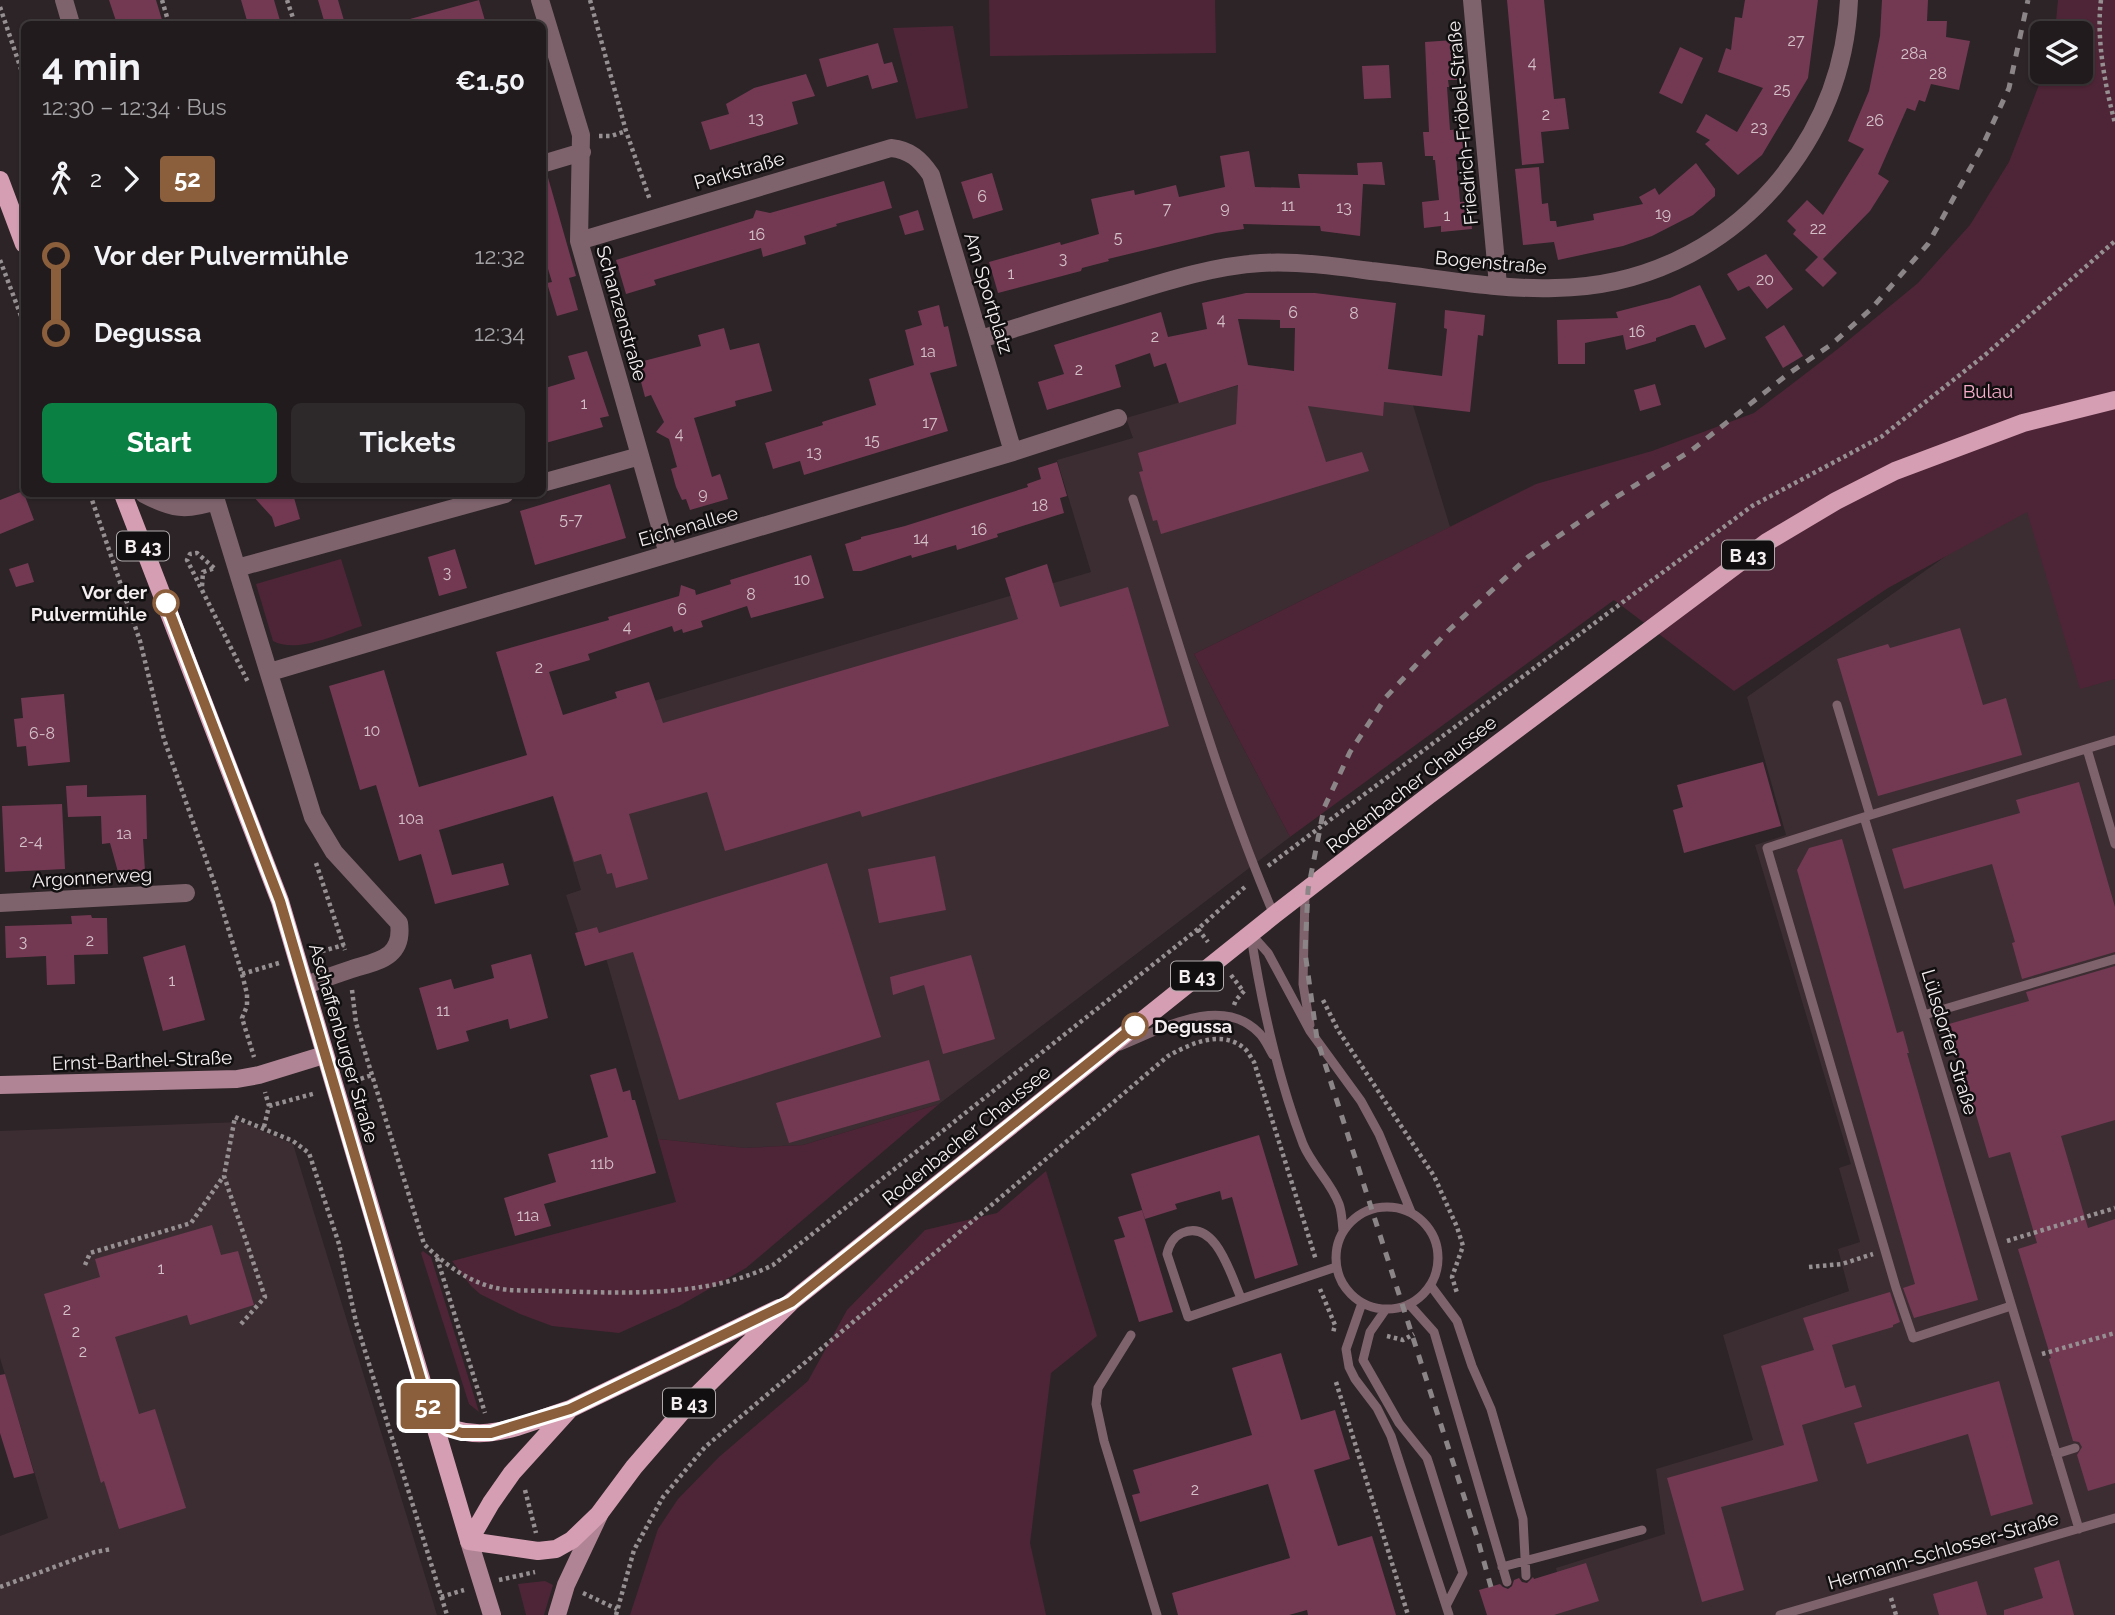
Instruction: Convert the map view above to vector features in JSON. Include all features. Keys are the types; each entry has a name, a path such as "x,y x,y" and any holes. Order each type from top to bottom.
{"main road":[{"path":"0,180 21,236"},
{"name":"Rodenbacher Chaussee","path":"791,1302 1427,796 1767,541 1895,471 2023,423 2115,400"},
{"name":"Aschaffenburger Straße","path":"124,497 280,901 469,1541"},
{"name":"B 43","path":"432,1418 448,1429 462,1433 491,1433 570,1409 791,1302"},
{"name":"B 43","path":"570,1409 512,1473 469,1541 538,1551 556,1549 585,1530 634,1467 692,1400 791,1302"}],"street":[{"path":"64,0 70,21"},
{"name":"Schanzenstraße","path":"540,0 582,144 579,241 668,554"},
{"name":"Friedrich-Fröbel-Straße","path":"1472,0 1497,285"},
{"name":"Bogenstraße","path":"981,339 1187,275 1239,265 1325,265 1497,285 1555,288 1610,283 1678,261 1710,244 1739,221 1789,169 1812,135 1832,94 1843,54 1849,0"},
{"path":"546,162 582,144"},
{"name":"Parkstraße","path":"579,241 891,148 902,149 911,154"},
{"name":"Am Sportplatz","path":"911,154 920,160 931,175 1013,452"},
{"name":"Eichenallee","path":"270,672 1013,452 1118,418"},
{"path":"546,482 640,456"},
{"path":"151,497 183,508 198,507 215,497 314,820 334,852 400,923 400,940 391,953 379,961 306,985"},
{"path":"237,568 494,497"},
{"name":"Argonnerweg","path":"0,903 186,893"},
{"name":"Ernst-Barthel-Straße","path":"0,1084 207,1081 259,1075 324,1055"},
{"path":"557,1615 566,1585 599,1514"},
{"name":"Aschaffenburger Straße","path":"469,1541 492,1615"}],"lane":[{"path":"1133,499 1257,875 1275,915"},
{"name":"Lülsdorfer Straße","path":"1837,705 1924,1015 2079,1529"},
{"path":"2011,1306 1913,1338 1767,848 2115,740"},
{"path":"2087,749 2115,844"},
{"path":"1305,892 1303,984 1310,1031"},
{"path":"1251,934 1268,953 1310,1031 1362,1101 1379,1134 1411,1212"},
{"path":"1251,934 1259,982 1280,1068 1304,1145 1340,1206 1343,1230 1335,1255 1341,1281 1362,1303 1386,1309 1409,1304 1421,1297 1431,1286 1439,1261 1436,1241 1423,1220 1411,1212 1394,1207 1372,1208 1361,1213 1343,1230"},
{"path":"1924,1015 2115,959"},
{"path":"1102,1052 1192,1018 1223,1016 1231,1017 1258,1031 1280,1068"},
{"path":"1241,1298 1211,1237 1195,1231 1186,1231 1176,1236 1167,1254 1188,1317 1336,1267"},
{"path":"1431,1286 1457,1321 1472,1366 1491,1409 1522,1519 1526,1576"},
{"path":"1362,1303 1346,1349 1349,1367 1377,1408 1391,1436 1447,1611"},
{"path":"1409,1304 1434,1332 1507,1582"},
{"path":"1386,1309 1370,1332 1363,1360 1399,1423 1427,1458 1463,1573 1447,1611"},
{"path":"1131,1335 1098,1388 1096,1404 1104,1440 1157,1615"},
{"path":"2056,1454 2075,1448"},
{"name":"Hermann-Schlosser-Straße","path":"1780,1615 2115,1518"},
{"path":"1502,1567 1642,1530"}],"path":[{"path":"162,0 168,21"},
{"path":"287,0 294,21"},
{"path":"590,0 626,131 656,217"},
{"path":"2101,0 2099,13 2106,92 2115,123"},
{"path":"0,7 21,69"},
{"path":"582,144 626,131"},
{"path":"349,970 356,1023 424,1244 437,1257 475,1281 495,1288 592,1292 680,1290 752,1275 773,1265 1198,929 1257,875 1752,506 1881,437 1985,355 2115,241"},
{"path":"0,260 21,316"},
{"path":"91,497 140,641 164,740 216,888 242,974 247,994 247,1006 242,1018 269,1106 264,1127"},
{"path":"202,589 203,572 213,569 197,553 190,554 187,560 245,675"},
{"path":"314,820 312,852 344,945"},
{"path":"209,889 216,888"},
{"path":"616,1615 634,1550 663,1497 705,1447 1168,1055 1199,1041 1227,1040 1244,1048 1254,1062 1320,1273 1320,1292 1335,1325 1332,1335"},
{"path":"85,1265 90,1253 191,1223 224,1176 235,1117 293,1140 309,1153 340,1244 356,1322 447,1615"},
{"path":"224,1176 265,1297 241,1324"},
{"path":"1993,1245 2115,1208"},
{"path":"1809,1267 1842,1264 1885,1250"},
{"path":"2027,1359 2115,1333"},
{"path":"1332,1370 1408,1615"},
{"path":"0,1587 95,1552 111,1549"}],"shaded area":[{"path":"1243,384 1413,405 1450,527 1194,654 1290,837 939,1104 803,1145 745,1148 658,1139 597,927 578,932 566,895 581,890 535,736 1091,572 1057,460 1133,438 1126,418"},
{"path":"2115,488 2115,1615 1500,1615 1562,1595 1556,1568 1665,1534 1656,1469 1753,1440 1723,1335 1849,1291 1838,1249 1860,1242 1839,1168 1851,1164 1755,845 1786,835 1747,697 2028,498"},
{"path":"241,1122 293,1144 437,1615 0,1615 0,1536 48,1518 0,1358 0,1131"}],"green space":[{"path":"989,0 1215,0 1216,53 990,56"},
{"name":"Bulau","path":"2058,0 2115,0 2115,679 2080,689 2027,512 1888,588 1734,691 1614,600 1290,837 1194,654 1536,484 1652,451 1754,413 1918,283 1970,225 2009,162 2039,84 2093,84 2093,21 2056,21"},
{"path":"953,26 968,108 916,119 893,28"},
{"path":"341,559 362,626 305,644 273,641 256,584"},
{"path":"939,1104 746,1268 679,1306 619,1333 552,1326 520,1314 480,1294 452,1261 676,1202 658,1139 745,1148 803,1145"},
{"path":"1046,1171 1097,1336 1051,1373 1030,1543 1046,1615 630,1615 658,1529 678,1499 719,1457 808,1381 847,1310 925,1230 997,1213"},
{"path":"423,1251 431,1257 479,1412 469,1404 421,1253"},
{"path":"545,1581 553,1585 544,1615 526,1615 518,1584"}],"building":[{"path":"109,0 156,0 162,20 159,21 116,21"},
{"path":"241,0 274,0 280,21 247,21"},
{"path":"318,0 338,0 344,21 324,21"},
{"path":"479,0 485,21 410,21"},
{"path":"1507,0 1544,0 1554,99 1565,98 1569,129 1541,132 1544,163 1522,165"},
{"path":"1745,0 1818,0 1808,78 1762,155 1738,175 1705,144 1710,140 1696,132 1706,114 1737,132 1763,88 1718,72 1726,48 1731,50 1735,17 1742,18"},
{"path":"1882,0 1928,0 1927,21 1947,21 1946,37 1970,41 1959,90 1931,84 1925,102 1919,100 1915,111 1907,108 1878,174 1889,181 1870,211 1823,259 1837,273 1823,287 1805,270 1818,257 1793,234 1796,230 1787,221 1807,200 1823,215 1864,149 1848,141 1869,91 1880,36"},
{"path":"1454,40 1457,80 1448,80 1447,87 1450,130 1462,129 1464,154 1456,154 1460,202 1469,201 1472,229 1441,232 1441,226 1424,228 1422,202 1439,200 1435,160 1433,156 1425,156 1423,132 1429,132 1425,42"},
{"path":"878,43 884,64 892,62 898,82 872,89 868,75 827,87 819,59"},
{"path":"1680,47 1703,58 1682,104 1659,93"},
{"path":"1389,65 1391,98 1364,99 1362,66"},
{"path":"806,74 815,96 792,102 798,124 710,150 701,122 729,114 726,104 754,88"},
{"path":"1249,151 1255,187 1300,188 1298,174 1358,175 1357,163 1382,162 1385,185 1363,184 1360,236 1321,231 1320,226 1243,224 1244,229 1216,233 1108,259 1109,261 1082,268 1081,271 998,293 989,262 1099,234 1091,199 1134,190 1135,195 1176,185 1179,197 1225,187 1220,156"},
{"path":"1696,163 1715,189 1715,196 1693,215 1652,236 1623,246 1558,260 1554,242 1523,245 1515,169 1539,167 1542,204 1548,203 1550,221 1556,221 1557,227 1594,220 1593,214 1643,204 1639,197 1655,188 1659,195"},
{"path":"992,173 1003,210 973,219 961,182"},
{"path":"546,174 576,276 569,278 578,310 557,316 547,283 552,282 546,262"},
{"path":"884,181 892,208 804,236 806,244 763,257 761,248 654,280 656,285 626,294 616,260 753,218 756,210 770,213"},
{"path":"918,210 924,230 905,235 899,216"},
{"path":"1766,254 1793,289 1767,309 1749,286 1738,291 1727,274"},
{"path":"1700,285 1726,339 1705,348 1695,325 1691,325 1656,338 1656,341 1626,350 1623,335 1585,343 1585,364 1558,364 1557,320 1618,318 1616,312 1670,298"},
{"path":"1246,293 1315,293 1396,303 1388,369 1442,376 1447,329 1444,328 1445,310 1485,315 1483,336 1478,335 1470,412 1384,402 1383,416 1308,406 1326,462 1362,452 1369,471 1161,534 1157,520 1153,521 1139,472 1143,471 1138,453 1236,424 1238,385 1179,403 1166,363 1154,367 1150,353 1115,365 1121,387 1047,410 1038,382 1064,374 1054,345 1161,312 1168,337 1207,329 1202,303","holes":["1238,319 1280,320 1280,328 1295,328 1294,371 1248,365"]},
{"path":"939,305 944,327 948,326 957,366 930,373 948,431 804,475 800,461 773,469 765,443 876,405 869,379 914,365 905,330 922,325 918,311"},
{"path":"1784,325 1803,356 1783,368 1765,337"},
{"path":"724,328 730,350 759,343 772,391 735,401 736,406 694,418 712,477 720,474 728,499 690,510 686,499 682,500 676,487 671,469 677,467 669,439 656,432 664,422 651,395 645,397 636,363 701,346 698,335"},
{"path":"587,351 609,416 600,418 603,427 546,443 546,388 575,379 568,356"},
{"path":"1655,384 1661,405 1640,411 1634,390"},
{"path":"1057,462 1067,496 1060,498 1064,513 957,550 956,545 853,571 845,544 1028,487 1027,484 1041,479 1038,468"},
{"path":"610,484 626,538 535,565 520,511"},
{"path":"21,492 21,497 25,497 34,520 0,534 0,500"},
{"path":"254,497 294,497 300,519 275,527 272,517"},
{"path":"455,549 467,588 439,596 428,557"},
{"path":"811,555 824,598 751,618 747,606 701,621 703,627 683,633 682,629 674,632 672,626 588,654 590,660 549,672 563,715 617,698 615,692 649,682 663,723 1018,619 1005,578 1047,564 1060,607 1128,587 1169,726 862,817 860,811 725,851 707,792 629,814 648,879 616,888 612,873 607,874 601,854 574,862 553,796 439,830 452,875 503,863 509,885 435,904 421,854 399,861 376,785 360,790 329,686 384,670 419,787 527,755 496,652 609,620 608,617 679,596 681,585 695,590 696,595 731,584 730,580"},
{"path":"28,563 34,582 16,587 9,569"},
{"path":"1960,628 1983,705 2006,698 2022,755 1878,796 1837,659 1888,644 1890,648"},
{"path":"64,694 70,762 28,766 26,746 17,747 14,719 23,718 21,698"},
{"path":"1763,762 1781,826 1684,853 1673,810 1683,807 1677,785"},
{"path":"2079,782 2115,907 2115,952 2022,979 2012,943 2015,942 1992,864 1904,889 1892,849 2020,813 2016,800"},
{"path":"87,785 87,797 146,795 147,839 143,839 145,871 118,872 110,843 102,844 101,816 68,817 66,786"},
{"path":"62,804 65,869 5,872 2,806"},
{"path":"1842,839 1897,1033 1903,1031 1978,1300 1914,1318 1903,1288 1915,1284 1797,870 1809,848"},
{"path":"935,856 946,910 879,923 868,869"},
{"path":"827,863 881,1037 679,1100 633,952 585,966 575,933 597,927 599,933"},
{"path":"91,915 92,918 107,918 108,954 74,955 75,984 47,985 46,956 6,958 5,926 72,924 71,916"},
{"path":"185,945 205,1020 163,1031 143,957"},
{"path":"531,954 548,1018 510,1029 508,1019 466,1031 469,1041 437,1050 419,988 451,979 454,989 494,978 491,965"},
{"path":"971,955 995,1039 943,1054 924,985 893,995 890,977"},
{"path":"2115,966 2115,1120 2061,1136 2088,1228 2115,1219 2115,1483 2088,1491 2077,1455 2082,1447 2079,1442 2073,1441 2018,1249 2037,1243 2010,1152 1989,1158 1949,1024 2029,1001 2026,992"},
{"path":"929,1060 940,1100 789,1143 776,1103"},
{"path":"616,1068 623,1092 630,1090 632,1100 635,1100 656,1173 544,1204 551,1226 515,1236 504,1198 556,1182 548,1154 608,1137 590,1075"},
{"path":"1259,1135 1298,1265 1255,1279 1232,1197 1222,1200 1220,1191 1175,1204 1177,1209 1145,1219 1131,1174"},
{"path":"1142,1210 1173,1312 1139,1322 1114,1240 1125,1237 1118,1217"},
{"path":"212,1225 221,1255 238,1251 254,1305 190,1325 187,1315 115,1337 139,1414 155,1409 186,1508 119,1529 104,1481 101,1483 44,1294 100,1277 95,1259"},
{"path":"1890,1292 1900,1322 1893,1327 1832,1345 1845,1388 1855,1385 1862,1407 1802,1425 1818,1481 1721,1507 1744,1590 1702,1602 1667,1478 1784,1445 1761,1366 1814,1350 1803,1318"},
{"path":"1281,1353 1301,1420 1335,1410 1350,1459 1314,1470 1338,1546 1372,1536 1396,1615 1308,1615 1307,1610 1289,1615 1178,1615 1172,1593 1290,1558 1268,1484 1140,1522 1132,1495 1140,1493 1133,1470 1252,1435 1232,1368"},
{"path":"5,1374 34,1473 14,1478 0,1433 0,1375"},
{"path":"1999,1381 2033,1504 1991,1516 1968,1434 1867,1464 1854,1423"},
{"path":"2059,1560 2074,1615 2004,1615 2004,1610 2043,1598 2034,1568"},
{"path":"1586,1563 1599,1601 1554,1615 1487,1615 1479,1590 1500,1584 1508,1589 1514,1580 1519,1578 1527,1583 1533,1577 1534,1579"},
{"path":"1977,1581 1987,1615 1939,1615 1933,1594"}],"railway":[{"path":"1491,1587 1317,1039 1305,952 1308,890 1324,808 1350,752 1386,697 1448,631 1528,557 1692,450 1788,374 1832,344 1871,309 1928,244 1982,147 2009,88 2028,0"}],"bus line":[{"name":"52","path":"166,603 280,901 432,1418 448,1429 470,1434 491,1433 570,1409 791,1302 1135,1026"}],"place":[{"name":"Vor der Pulvermühle","path":"166,603"},
{"name":"Degussa","path":"1135,1026"}]}
